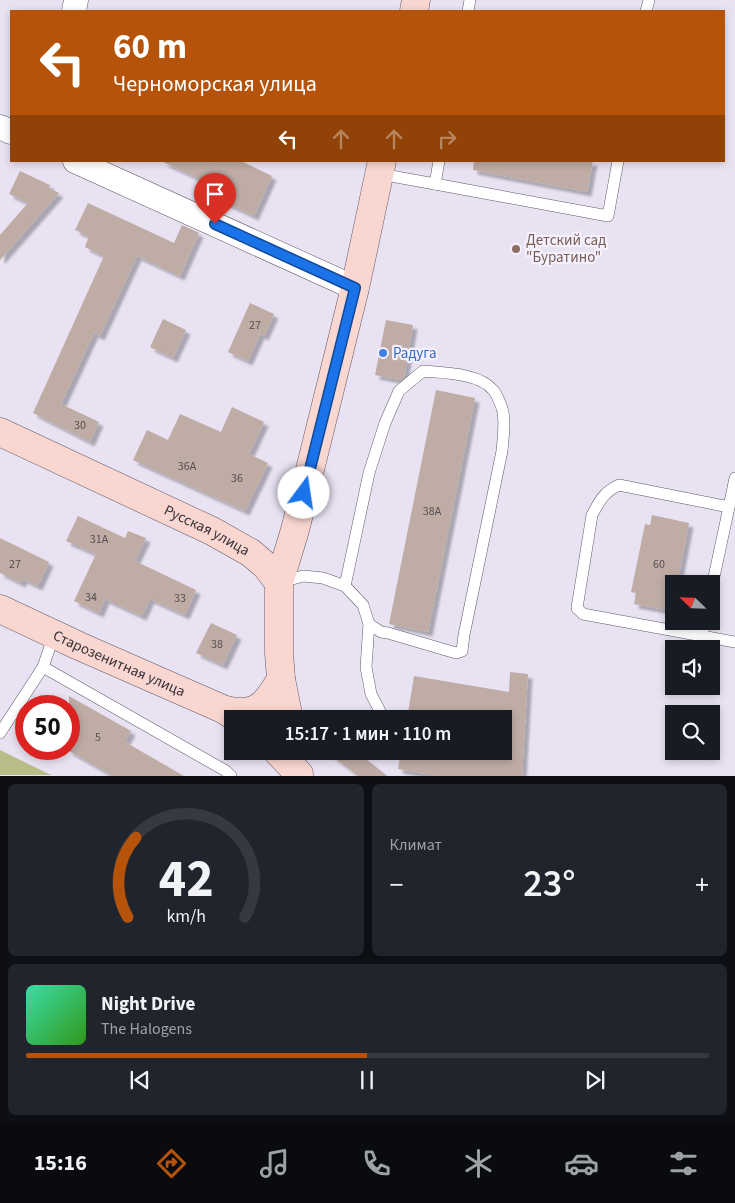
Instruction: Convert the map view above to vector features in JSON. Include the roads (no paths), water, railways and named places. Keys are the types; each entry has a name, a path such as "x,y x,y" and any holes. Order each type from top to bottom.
{"main road":[{"path":"286,710 281,679 278,627 279,583 295,530 355,288 381,168"},
{"name":"Русская улица","path":"0,432 212,531 251,553 266,566 279,583"},
{"path":"251,553 262,554 275,548 295,530"},
{"name":"Старозенитная улица","path":"0,609 224,710"},
{"name":"Старозенитная улица","path":"255,710 271,697 281,679"}],"street":[{"path":"76,162 355,288"}],"lane":[{"path":"435,184 439,162"},
{"path":"381,168 435,184 608,216 618,162"},
{"path":"345,586 370,473 385,423 399,390 423,371 456,374 480,381 494,391 502,409 504,426 502,451 462,651 456,653 381,632 369,624"},
{"path":"715,575 735,478"},
{"path":"729,507 619,485 608,490 592,515 577,608 584,614 735,642"},
{"path":"279,583 303,576 323,578 345,586 363,605 369,624 366,667 371,694 379,710"},
{"path":"702,636 703,630"},
{"path":"0,733 43,667 54,634"},
{"path":"43,667 232,776"}],"place":[{"name":"Детский сад \"Буратино\"","path":"516,249"},
{"name":"Радуга","path":"383,353"}]}
